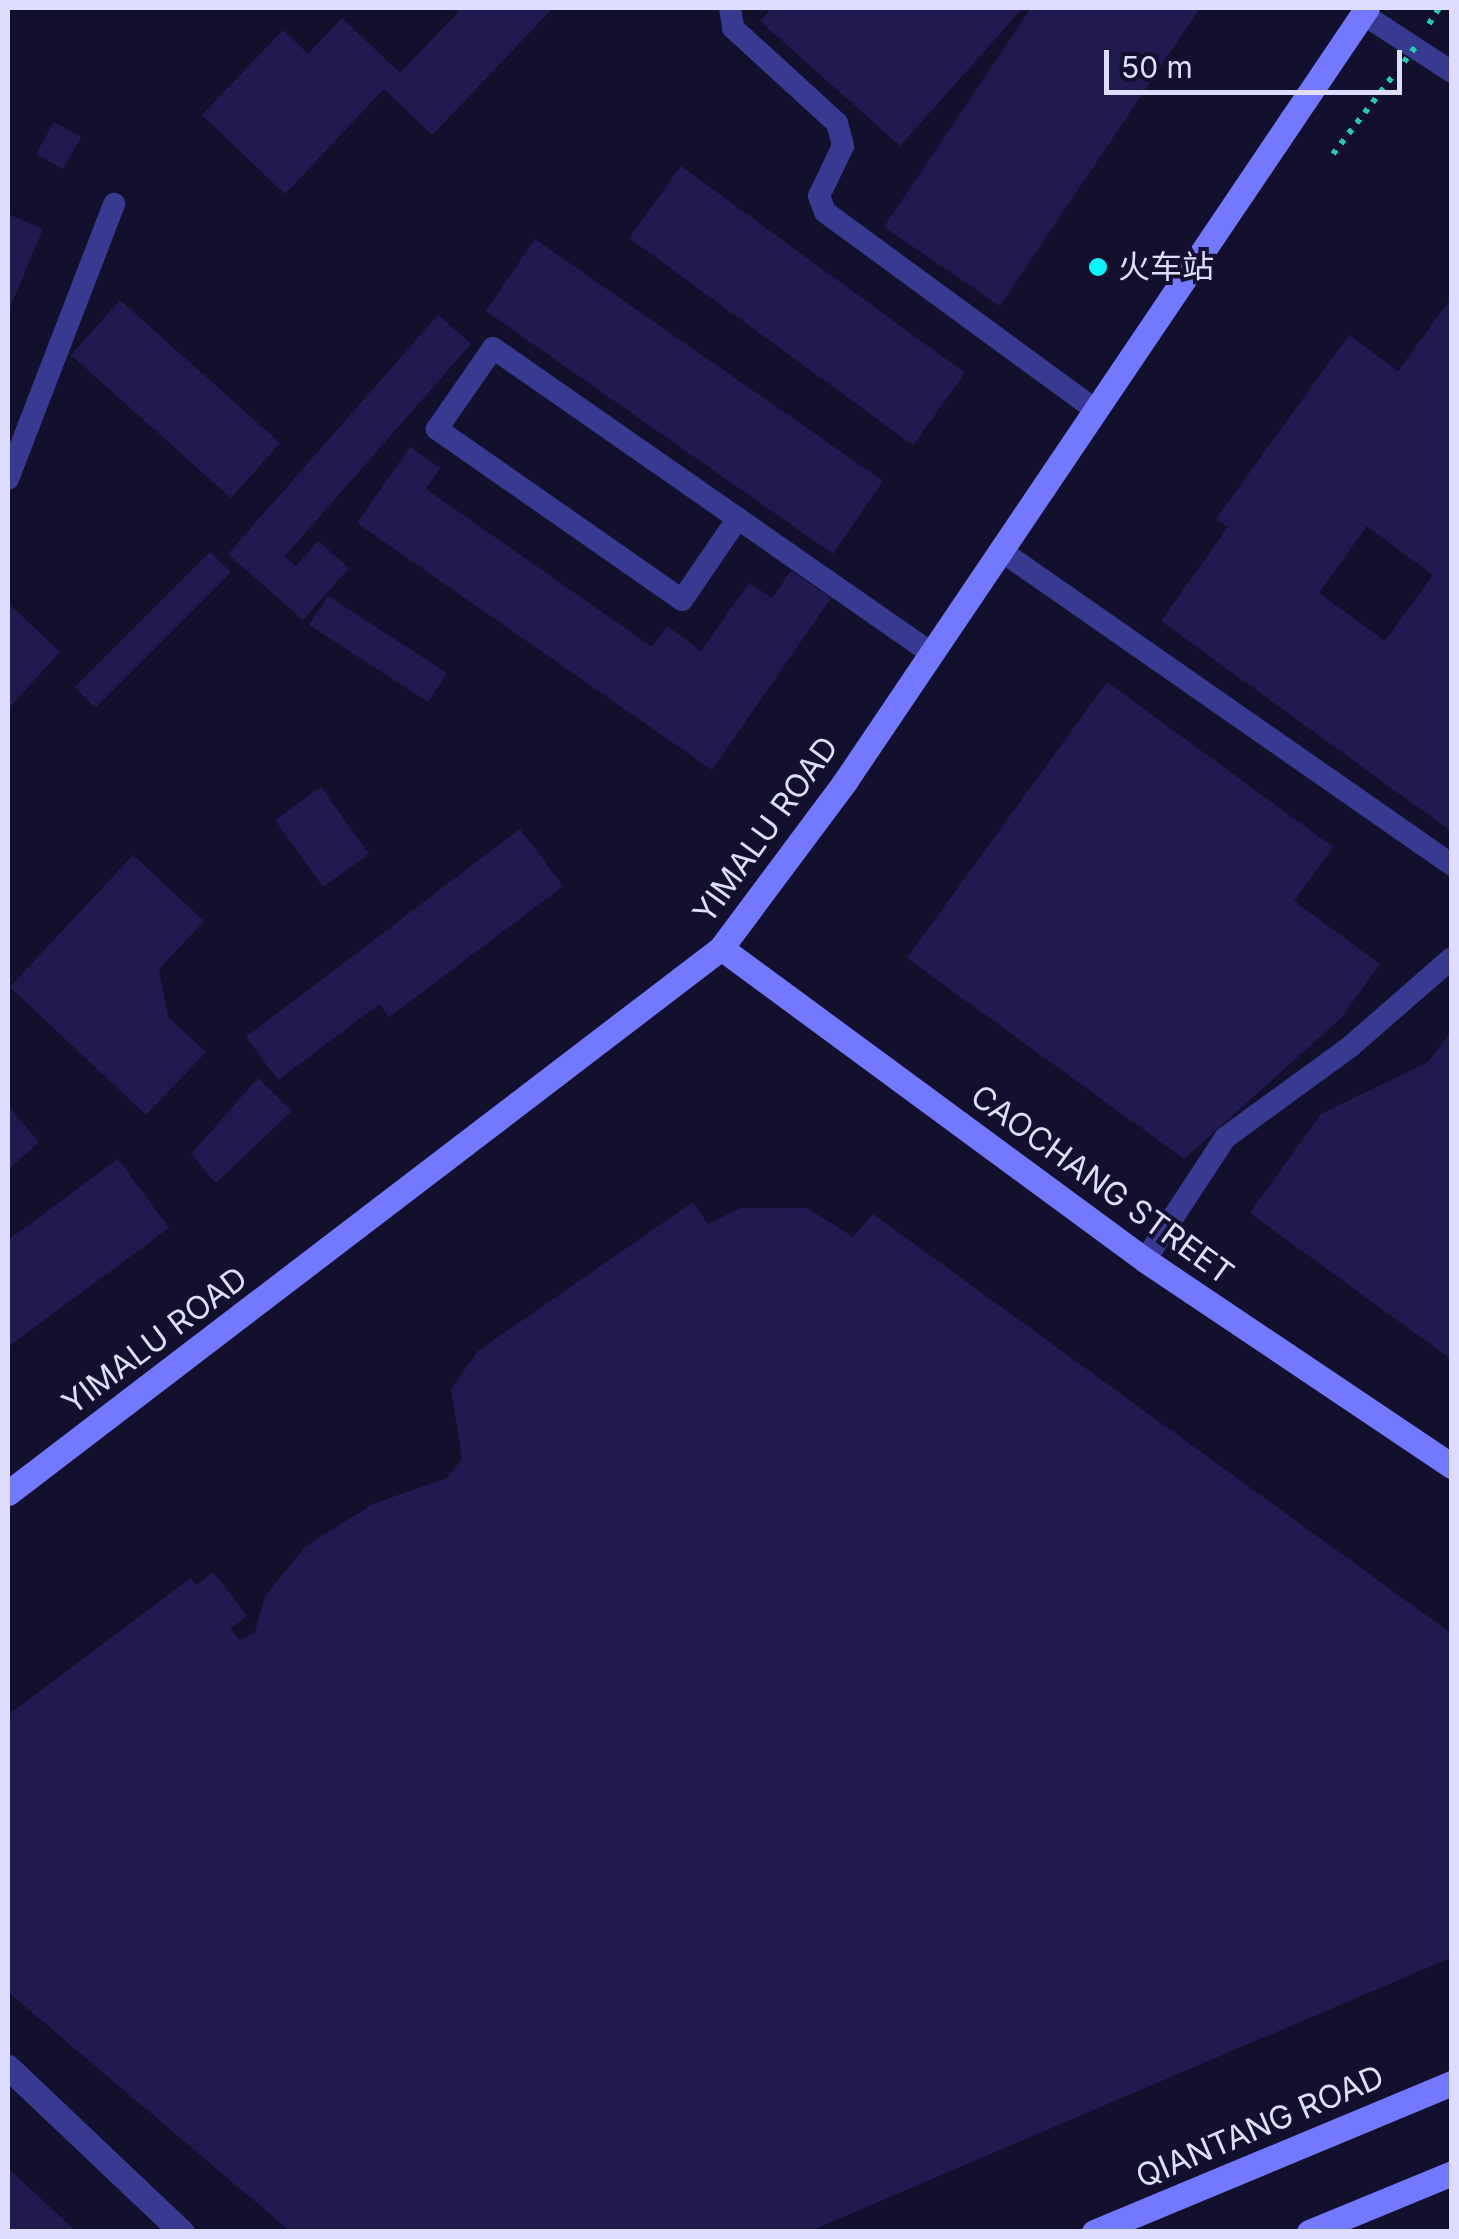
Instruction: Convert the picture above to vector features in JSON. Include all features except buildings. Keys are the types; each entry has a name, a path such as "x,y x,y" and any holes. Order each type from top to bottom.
{"street":[{"name":"YIMALU ROAD","path":"8,1493 721,948 767,893 1365,11"},
{"name":"CAOCHANG STREET","path":"721,948 1144,1260 1452,1466"},
{"path":"8,2067 182,2232"},
{"name":"QIANTANG ROAD","path":"1094,2232 1452,2083"},
{"path":"1310,2232 1452,2173"}],"lane":[{"path":"730,8 732,28 837,123 843,146 819,196 825,212 1096,410"},
{"path":"1365,11 1452,72"},
{"path":"8,479 114,204"},
{"path":"738,518 682,600 437,429 493,348 738,518 931,653"},
{"path":"1000,550 1452,865"},
{"path":"1144,1260 1225,1138 1381,1022 1452,958"}],"path":[{"path":"1332,154 1419,42"}],"place":[{"name":"火车站","path":"1098,267"}]}
